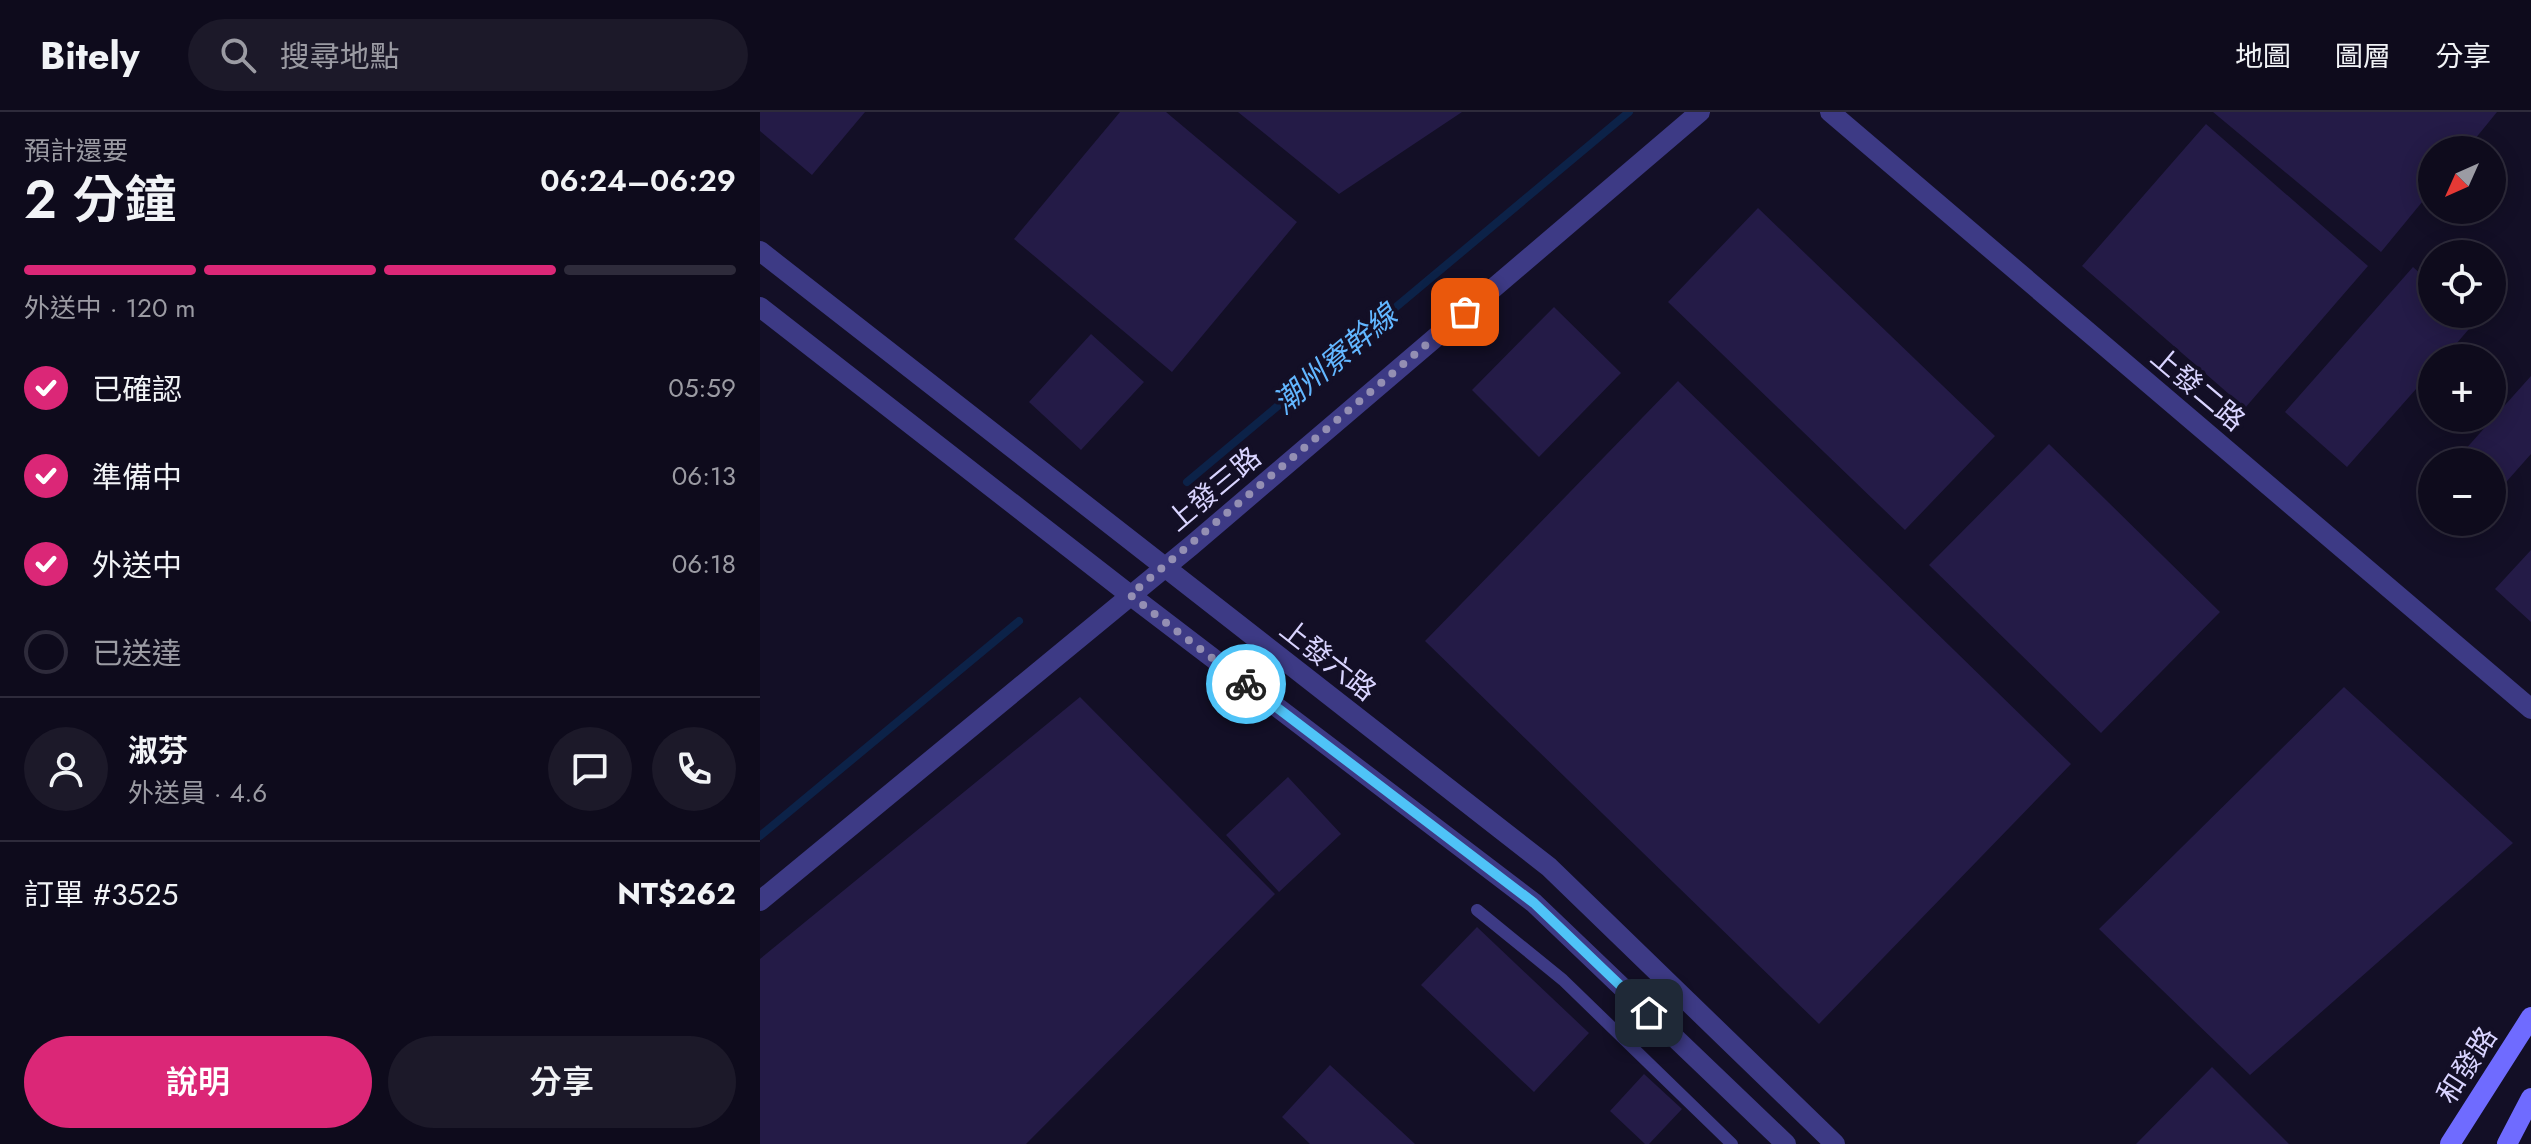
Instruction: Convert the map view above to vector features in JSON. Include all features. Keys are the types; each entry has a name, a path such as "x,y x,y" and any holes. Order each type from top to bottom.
{"street":[{"name":"上發三路","path":"760,901 1164,568 1700,112"},
{"name":"上發二路","path":"1830,112 2531,709"},
{"name":"上發六路","path":"760,251 1549,867 1835,1144"},
{"path":"760,307 1130,595 1534,903 1786,1144"},
{"name":"和發路","path":"2450,1144 2531,1017"},
{"path":"2507,1144 2531,1098"}],"lane":[{"path":"1477,910 1563,980 1732,1144"}],"building":[{"path":"760,112 865,112 812,175 760,131"},
{"path":"1120,112 1166,112 1297,222 1172,372 1014,239"},
{"path":"1238,112 1462,112 1339,194"},
{"path":"2213,112 2497,112 2477,136 2418,136 2418,207 2381,252"},
{"path":"2206,124 2368,266 2245,408 2082,266"},
{"path":"1758,208 1995,436 1905,530 1668,302"},
{"path":"2413,267 2418,271 2418,328 2470,328 2456,344 2418,344 2418,387 2347,467 2285,412"},
{"path":"1554,307 1621,373 1539,457 1472,390"},
{"path":"1091,334 1144,382 1081,450 1029,402"},
{"path":"2531,376 2531,454 2506,482 2506,448 2467,448 2481,432 2506,432 2506,404"},
{"path":"1678,381 2071,764 1819,1024 1425,641"},
{"path":"2049,444 2220,612 2101,733 1929,565"},
{"path":"2531,550 2531,622 2495,589"},
{"path":"2344,687 2513,843 2250,1075 2099,929"},
{"path":"1080,697 1275,894 1026,1144 760,1144 760,959"},
{"path":"1288,777 1341,834 1279,892 1226,835"},
{"path":"1477,927 1589,1033 1534,1092 1421,985"},
{"path":"1330,1065 1415,1144 1310,1144 1282,1117"},
{"path":"2212,1067 2289,1144 2136,1144"},
{"path":"1644,1074 1682,1109 1649,1144 1645,1144 1610,1111"}],"waterway":[{"name":"潮州寮幹線","path":"1187,482 1629,112"},
{"name":"潮州寮幹線","path":"760,836 1019,621"}],"way so far":[{"path":"1246,684 1130,595 1465,312"}],"route":[{"path":"1246,684 1534,903 1649,1013"}]}
